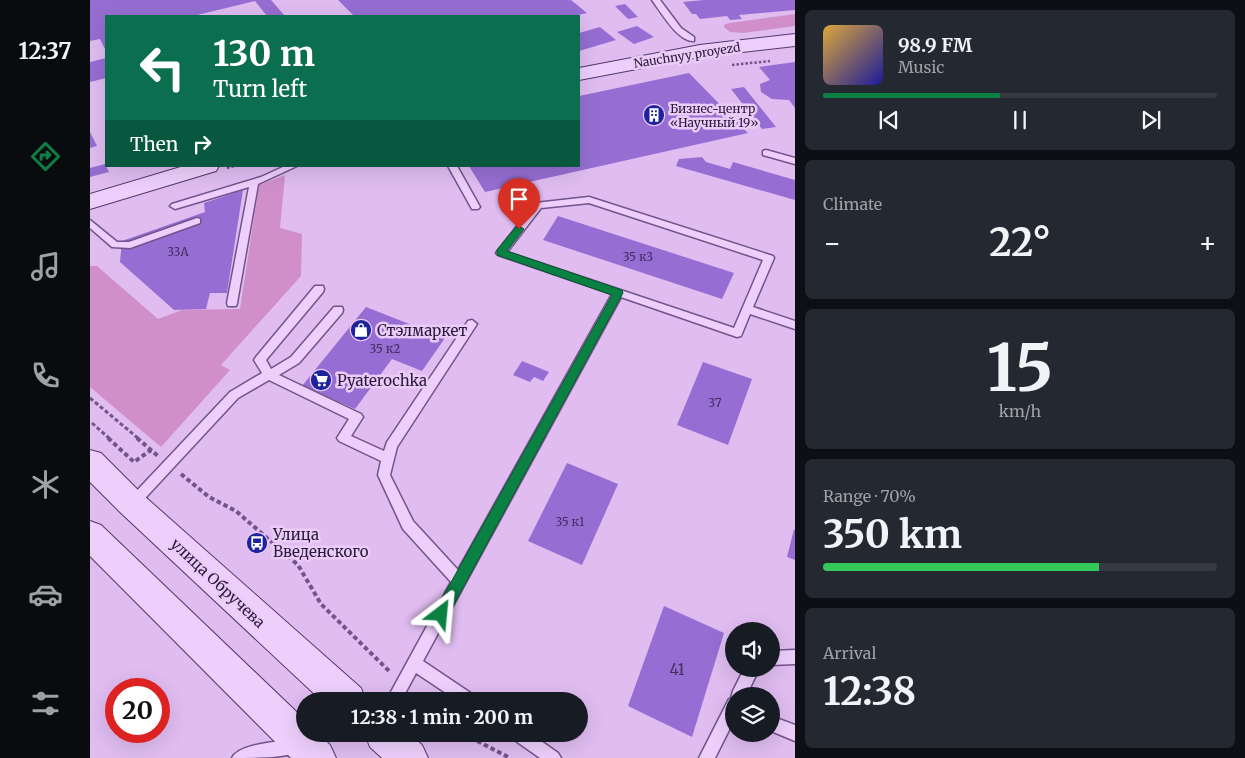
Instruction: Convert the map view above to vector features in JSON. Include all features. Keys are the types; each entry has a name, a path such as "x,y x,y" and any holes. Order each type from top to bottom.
{"main road":[{"name":"Nauchnyy proyezd","path":"580,74 700,51 795,40"},
{"path":"90,202 205,167"},
{"name":"улица Обручева","path":"90,462 132,504 338,692"},
{"path":"90,534 311,752"},
{"path":"392,742 410,758"}],"lane":[{"path":"656,0 678,30 691,39"},
{"path":"766,153 795,161"},
{"path":"175,206 254,182 291,167"},
{"path":"453,167 475,207"},
{"path":"232,302 254,182"},
{"path":"590,200 768,258 748,309 737,333 501,253 538,205 590,200"},
{"path":"90,223 115,245 130,246 197,221"},
{"path":"319,289 260,360 269,375 356,417 343,438 388,458"},
{"path":"398,692 618,293"},
{"path":"748,309 795,326"},
{"path":"132,504 234,395 295,360 338,310"},
{"path":"459,581 408,525 384,475 391,446 472,324"},
{"path":"780,658 795,657"},
{"path":"414,663 457,692"},
{"path":"707,758 725,722"},
{"path":"780,727 795,733"},
{"path":"530,742 553,758"},
{"path":"240,758 244,755 311,752"}],"path":[{"path":"742,65 765,62"},
{"path":"90,398 150,450 209,497 236,511 298,565 321,604 411,692"},
{"path":"92,423 134,462 150,450"},
{"path":"479,742 510,758"}],"shaded area":[{"path":"795,14 795,26 743,33 730,32 724,27 725,24 730,23"},
{"path":"285,175 280,228 302,234 301,276 221,365 230,370 161,447 90,387 90,266 97,266 158,319 182,310 240,309 259,185"}],"building":[{"path":"90,0 271,0 284,15 266,15 255,1 197,15 105,15 105,49 100,39 90,41"},
{"path":"338,0 571,0 587,13 578,15 353,15"},
{"path":"704,0 795,0 795,10 739,15 742,19 730,20 727,16 700,19 696,14 692,14 683,2"},
{"path":"625,4 638,17 628,19 615,6"},
{"path":"637,26 654,37 634,44 617,32"},
{"path":"600,27 616,40 580,51 580,33"},
{"path":"105,58 105,78 90,82 90,62"},
{"path":"795,62 795,108 789,100 772,99 761,92 760,84 770,80 759,67"},
{"name":"Бизнес-центр «Научный 19»","path":"689,73 748,133 485,192 470,167 580,167 580,96"},
{"path":"744,87 776,127 762,129 731,89"},
{"path":"90,132 97,146 90,148"},
{"path":"702,157 706,162 730,169 733,162 795,180 795,200 676,166 679,159"},
{"path":"105,164 109,172 90,177 90,168"},
{"path":"243,190 227,293 210,293 206,309 174,310 120,262 122,241 205,212 204,203"},
{"path":"558,216 734,273 722,299 543,240"},
{"path":"366,307 445,338 422,371 392,359 355,409 302,386"},
{"path":"522,361 549,372 543,381 534,377 530,382 513,375"},
{"path":"703,362 752,379 728,445 677,425"},
{"path":"567,463 618,484 582,565 528,541"},
{"path":"795,530 795,560 787,557"},
{"path":"664,606 724,633 692,737 628,706"}],"place":[{"name":"Бизнес-центр «Научный 19»","path":"654,115"},
{"name":"Стэлмаркет","path":"361,330"},
{"name":"Pyaterochka","path":"321,380"},
{"name":"Улица Введенского","path":"257,543"}],"route":[{"path":"441,614 618,293 501,253 519,229"}]}
